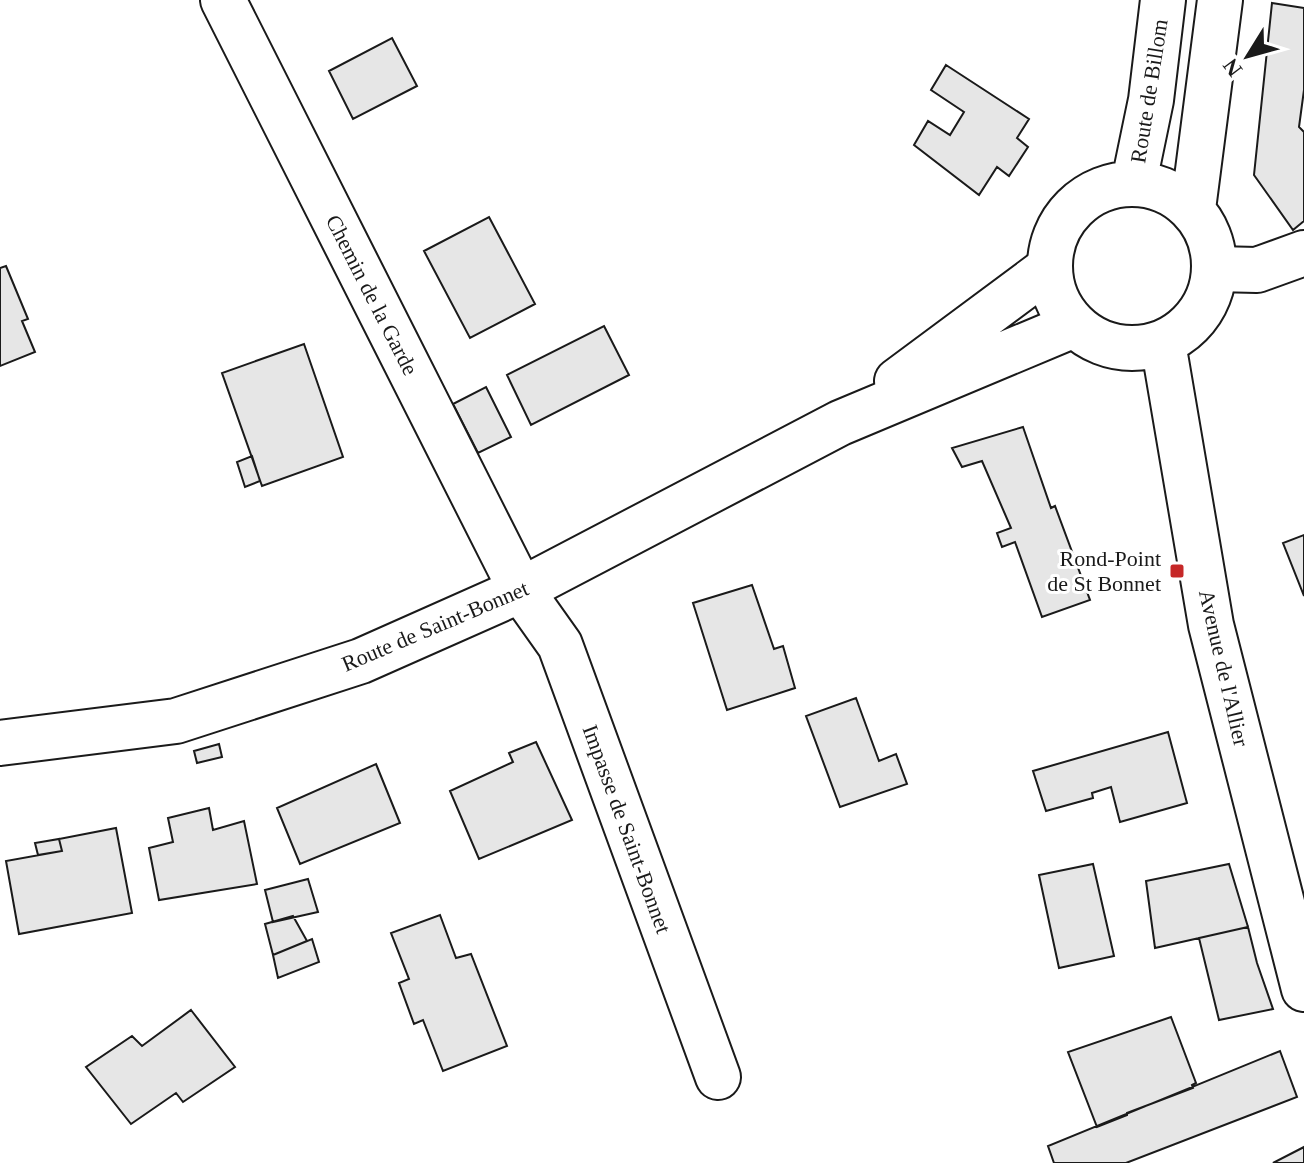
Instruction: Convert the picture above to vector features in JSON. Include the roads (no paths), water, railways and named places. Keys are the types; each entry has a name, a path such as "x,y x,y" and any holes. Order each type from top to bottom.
{"street":[{"name":"Chemin de la Garde","path":"223,0 521,590"},
{"name":"Route de Billom","path":"1134,182 1151,100 1163,0"},
{"path":"1193,209 1220,0"},
{"path":"1134,182 1166,190 1193,209 1209,235 1216,269 1206,302 1189,326 1163,343 1132,349 1098,342 1074,325 1056,300 1049,268 1054,236 1072,208 1101,188 1134,182"},
{"path":"1216,269 1257,270 1304,253"},
{"name":"Route de Saint-Bonnet","path":"840,423 1049,268"},
{"name":"Route de Saint-Bonnet","path":"0,743 176,721 361,661 521,590 840,423 1074,325"},
{"name":"Avenue de l'Allier","path":"1163,343 1211,625 1304,989"},
{"name":"Impasse de Saint-Bonnet","path":"521,590 560,645 718,1077"}],"place":[{"name":"Rond-Point de St Bonnet","path":"1177,571"}]}
